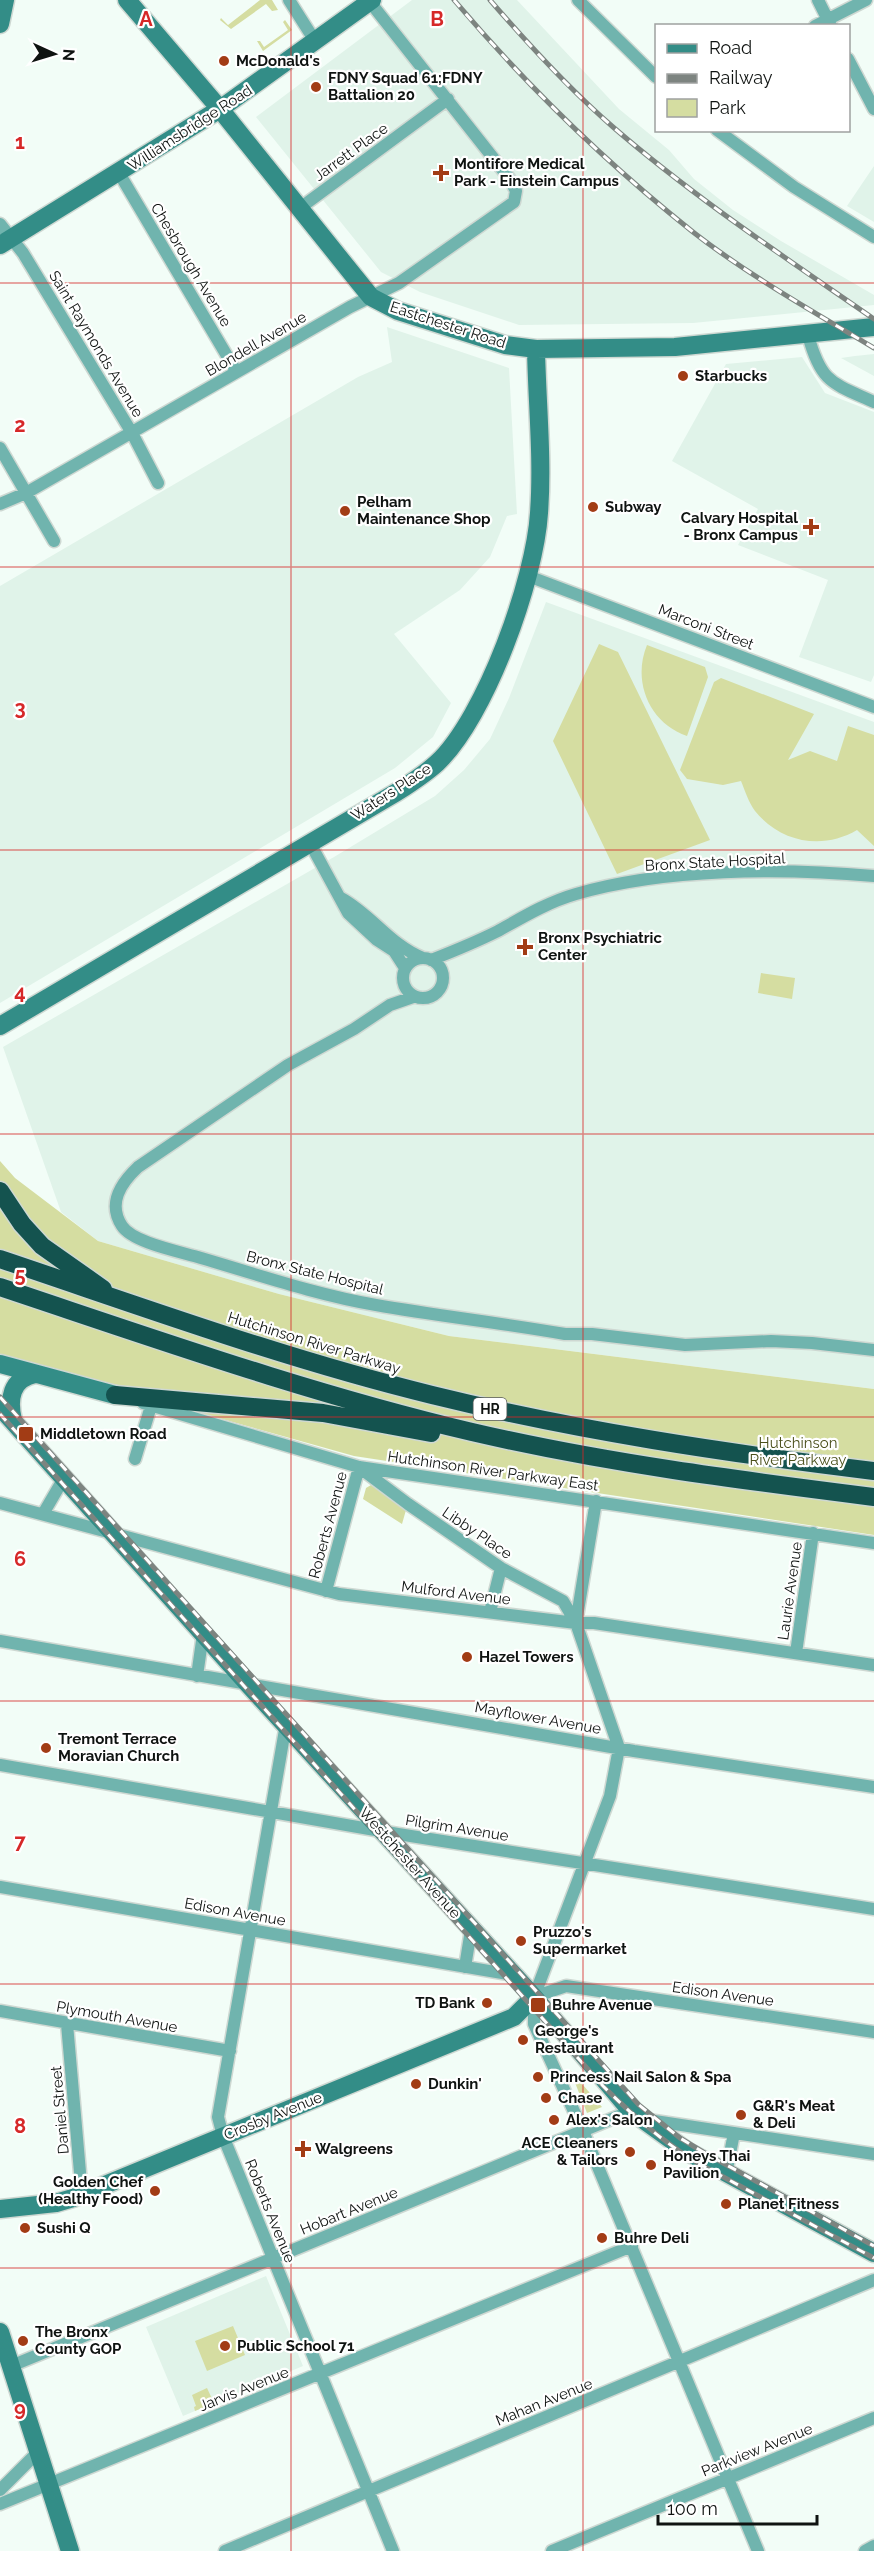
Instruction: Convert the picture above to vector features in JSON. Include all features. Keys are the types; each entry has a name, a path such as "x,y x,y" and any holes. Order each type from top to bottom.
{"highway":[{"path":"0,1191 22,1224 42,1246 117,1299"},
{"name":"Hutchinson River Parkway","path":"0,1259 358,1376 505,1413 622,1437 727,1453 874,1471"},
{"name":"HR","path":"0,1287 249,1370 351,1401 473,1432 660,1469 874,1497"},
{"path":"115,1395 312,1412 457,1439 550,1449"}],"main road":[{"path":"0,24 5,0"},
{"name":"Eastchester Road","path":"127,0 220,110 371,297 398,311 506,345 536,350 675,347 874,327"},
{"name":"Williamsbridge Road","path":"4,236 119,173 220,110 371,1"},
{"name":"Waters Place","path":"0,1026 310,843 411,782 439,762 465,728 483,697 528,576 539,512 536,350"},
{"path":"0,1364 115,1395"},
{"path":"13,1420 9,1406 16,1383 24,1377 35,1374"},
{"name":"Westchester Avenue","path":"0,1407 247,1683 534,1997 637,2115 688,2152 874,2253"},
{"name":"Crosby Avenue","path":"0,2209 56,2203 82,2195 518,2016 534,1997"},
{"path":"0,2332 70,2551"}],"street":[{"path":"289,0 315,41"},
{"path":"818,0 830,22 866,0"},
{"path":"371,1 448,99"},
{"path":"583,1 655,75"},
{"path":"850,61 874,109"},
{"name":"Blondell Avenue","path":"0,504 26,493 236,371 399,283 509,206 517,196 515,187 448,99"},
{"name":"Jarrett Place","path":"300,208 448,99"},
{"path":"720,132 794,187 874,237"},
{"name":"Chesbrough Avenue","path":"119,173 236,371"},
{"name":"Saint Raymonds Avenue","path":"4,236 132,433 158,483"},
{"path":"808,335 815,360 831,383 874,402"},
{"path":"0,448 54,541"},
{"name":"Marconi Street","path":"528,576 874,707"},
{"path":"310,843 348,913 377,940 394,951 405,968"},
{"name":"Bronx State Hospital","path":"427,959 463,948 543,906 576,894 621,884 691,876 746,873 874,876"},
{"path":"341,898 357,907 410,953 427,959 438,965 442,973 442,985 435,995 425,999 413,997 405,989 403,981 405,968 413,961 427,959"},
{"name":"Bronx State Hospital","path":"442,973 463,948"},
{"name":"Bronx State Hospital","path":"390,1005 403,981"},
{"name":"Bronx State Hospital","path":"413,997 390,1005 354,1029 288,1065 138,1167 122,1182 117,1194 116,1204 122,1226 133,1236 179,1252 376,1305 565,1334 592,1334 686,1346 771,1341 874,1350"},
{"name":"Hutchinson River Parkway East","path":"115,1395 359,1467 874,1543"},
{"path":"135,1459 151,1406"},
{"name":"Libby Place","path":"359,1467 501,1568 563,1601 576,1623"},
{"name":"Roberts Avenue","path":"326,1591 359,1467"},
{"path":"43,1514 64,1478"},
{"path":"596,1501 576,1623 620,1748 610,1796 534,1997 534,2024 632,2246 758,2551"},
{"name":"Mulford Avenue","path":"0,1503 326,1591 576,1623 594,1623 874,1665"},
{"name":"Laurie Avenue","path":"796,1653 813,1533"},
{"path":"490,1612 501,1568"},
{"path":"197,1676 203,1634"},
{"name":"Mayflower Avenue","path":"0,1641 620,1748 874,1786"},
{"name":"Roberts Avenue","path":"286,1724 218,2117 223,2136 272,2259 393,2551"},
{"name":"Pilgrim Avenue","path":"0,1765 381,1831 874,1909"},
{"name":"Edison Avenue","path":"0,1887 513,1975"},
{"path":"465,1967 471,1930"},
{"name":"Edison Avenue","path":"534,1997 566,1986 874,2032"},
{"name":"Plymouth Avenue","path":"0,2012 230,2051"},
{"name":"Daniel Street","path":"67,2024 82,2195"},
{"path":"637,2115 734,2133 874,2154"},
{"name":"Hobart Avenue","path":"11,2366 583,2131 637,2115"},
{"path":"726,2174 734,2133"},
{"name":"Jarvis Avenue","path":"0,2504 632,2246"},
{"name":"Mahan Avenue","path":"225,2551 874,2280"},
{"name":"Parkview Avenue","path":"552,2551 874,2418"},
{"path":"0,2490 39,2451"},
{"path":"866,2551 874,2546"}],"shaded area":[{"name":"Montifore Medical Park - Einstein Campus","path":"412,0 517,0 619,109 669,150 694,179 733,210 781,241 874,295 874,305 693,323 519,325 420,292 381,272 256,117"},
{"path":"874,166 874,222 847,206"},
{"path":"387,327 509,368 517,514 507,516 490,557 460,590 394,634 451,703 433,737 395,768 0,1003 0,586 358,377 392,362"},
{"path":"874,354 874,376 841,358 855,356"},
{"name":"Calvary Hospital - Bronx Campus","path":"802,357 825,393 874,412 874,675 871,682 799,657 828,580 738,545 758,509 672,461 726,364"},
{"name":"Bronx Psychiatric Center","path":"546,602 874,722 874,1389 449,1336 279,1294 98,1241 61,1212 3,1047 334,857 435,796 464,770 490,739 509,698"},
{"name":"Public School 71","path":"266,2276 303,2366 183,2416 146,2327"}],"green space":[{"path":"260,0 272,0 278,10 272,11 266,4 231,29 220,20 221,18 228,25"},
{"path":"285,20 292,30 263,51 257,41 260,41 264,47 288,30 283,22"},
{"path":"599,644 618,652 710,840 617,874 553,741"},
{"path":"647,645 705,667 708,677 687,736 674,730 663,721 647,699 642,673"},
{"path":"721,678 814,714 788,760 810,751 837,761 848,726 874,735 874,846 857,830 830,840 803,840 790,836 765,822 755,811 741,781 723,785 687,779 680,770 714,682"},
{"path":"761,973 795,978 792,999 758,993"},
{"name":"Hutchinson River Parkway","path":"0,1161 15,1178 98,1241 279,1294 449,1336 874,1389 874,1535 354,1456 0,1357"},
{"path":"371,1485 406,1510 402,1524 363,1499 366,1488"},
{"path":"570,2070 602,2107 587,2113"},
{"path":"233,2326 245,2355 207,2371 195,2341"},
{"path":"207,2388 214,2403 195,2411 196,2406 192,2395"}],"railway":[{"path":"454,0 538,93 598,151 660,205 736,263 874,348"},
{"path":"490,0 565,82 644,153 741,227 874,319"},
{"path":"0,1397 639,2105 680,2138 703,2152 874,2246"},
{"path":"0,1414 603,2086 650,2129 689,2158 874,2258"}],"place":[{"name":"McDonald's","path":"224,61"},
{"name":"FDNY Squad 61;FDNY Battalion 20","path":"316,87"},
{"name":"Montifore Medical Park - Einstein Campus","path":"441,173"},
{"name":"Starbucks","path":"683,376"},
{"name":"Subway","path":"593,507"},
{"name":"Pelham Maintenance Shop","path":"345,511"},
{"name":"Calvary Hospital - Bronx Campus","path":"811,527"},
{"name":"Bronx Psychiatric Center","path":"525,947"},
{"name":"Middletown Road","path":"26,1434"},
{"name":"Hazel Towers","path":"467,1657"},
{"name":"Tremont Terrace Moravian Church","path":"46,1748"},
{"name":"Pruzzo's Supermarket","path":"521,1941"},
{"name":"TD Bank","path":"487,2003"},
{"name":"Buhre Avenue","path":"538,2005"},
{"name":"George's Restaurant","path":"523,2040"},
{"name":"Princess Nail Salon & Spa","path":"538,2077"},
{"name":"Dunkin'","path":"416,2084"},
{"name":"Chase","path":"546,2098"},
{"name":"G&R's Meat & Deli","path":"741,2115"},
{"name":"Alex's Salon","path":"554,2120"},
{"name":"Walgreens","path":"303,2149"},
{"name":"ACE Cleaners & Tailors","path":"630,2152"},
{"name":"Honeys Thai Pavilion","path":"651,2165"},
{"name":"Golden Chef (Healthy Food)","path":"155,2191"},
{"name":"Planet Fitness","path":"726,2204"},
{"name":"Sushi Q","path":"25,2228"},
{"name":"Buhre Deli","path":"602,2238"},
{"name":"The Bronx County GOP","path":"23,2341"},
{"name":"Public School 71","path":"225,2346"}]}
